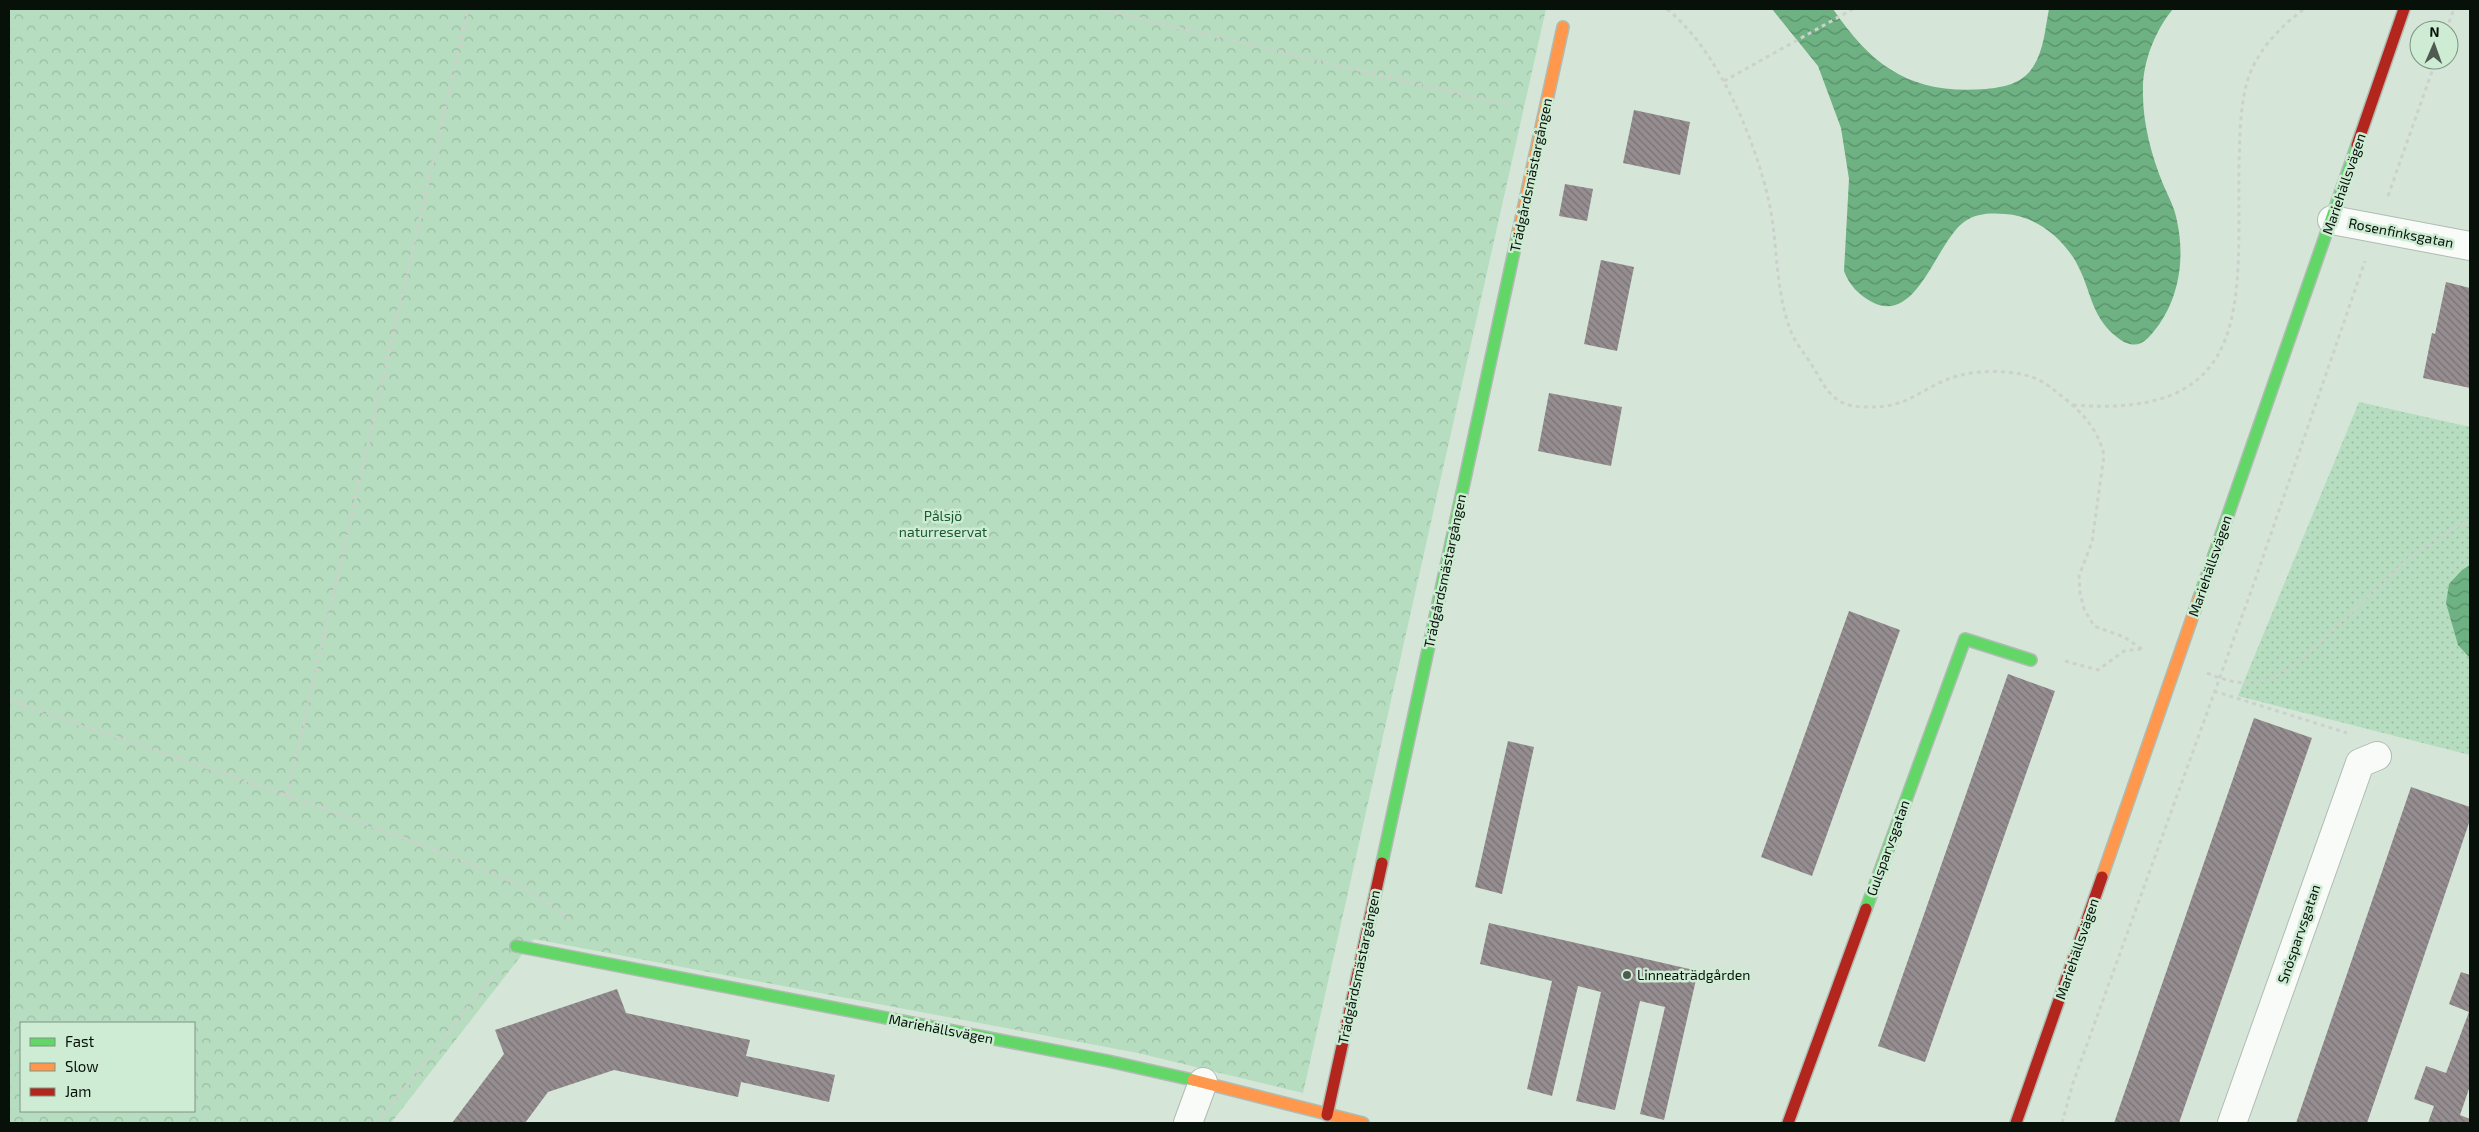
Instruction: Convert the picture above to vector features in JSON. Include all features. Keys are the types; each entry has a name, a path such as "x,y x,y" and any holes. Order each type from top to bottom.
{"street":[{"name":"Mariehällsvägen","path":"2016,1123 2404,9"},
{"name":"Trädgårdsmästargången","path":"1327,1115 1563,27"},
{"name":"Rosenfinksgatan","path":"2332,220 2470,246"},
{"name":"Gulsparvsgatan","path":"1788,1123 1965,639 2031,660"},
{"name":"Snösparvsgatan","path":"2232,1123 2360,763 2377,756"},
{"name":"Mariehällsvägen","path":"516,946 1108,1061 1202,1082 1363,1123"},
{"path":"1188,1123 1202,1082"}],"path":[{"path":"287,796 468,9"},
{"path":"1099,9 1545,114"},
{"path":"1667,9 1682,21 1707,52 1724,81 1745,127 1769,201 1780,290 1790,330 1831,395 1844,404 1860,407 1898,405 1961,375 2006,372 2032,377 2049,386 2072,404 2092,424 2101,442 2104,455 2092,542 2079,576 2080,593 2084,609 2094,626 2124,638 2142,649 2177,660 2219,678 2257,682 2269,681 2295,665 2414,555 2446,533 2470,521"},
{"path":"1724,81 1854,9"},
{"path":"2072,404 2128,406 2162,399 2189,388 2221,352 2232,317 2237,280 2240,128 2247,81 2268,41 2280,28 2304,9"},
{"path":"2062,1123 2073,1083 2254,583 2432,70"},
{"path":"2031,660 2046,656 2098,670 2124,651 2142,649"},
{"path":"2214,691 2356,735 2377,756"},
{"path":"9,700 340,814 511,880 546,900 570,920 607,964"},
{"path":"377,1123 516,946"}],"green space":[{"name":"Pålsjö naturreservat","path":"9,9 1546,9 1303,1093 1138,1053 534,939 391,1123 9,1123"},
{"path":"2359,402 2470,427 2470,755 2238,696"}],"water":[{"path":"1772,9 1833,9 1848,30 1864,47 1880,62 1897,73 1916,82 1960,90 1986,89 2012,84 2029,73 2040,54 2049,9 2173,9 2161,26 2148,56 2145,67 2143,100 2151,149 2176,216 2180,237 2180,268 2173,298 2158,326 2148,338 2143,342 2132,345 2122,341 2113,334 2099,316 2080,270 2067,249 2040,225 2017,216 1984,214 1964,222 1944,246 1914,293 1901,302 1888,306 1872,302 1859,293 1849,281 1844,271 1849,179 1841,128 1818,66"},
{"path":"2470,565 2470,658 2458,645 2446,603 2449,584 2462,570"}],"building":[{"path":"1634,110 1690,122 1680,175 1623,163"},
{"path":"1565,184 1593,189 1587,221 1559,216"},
{"path":"1601,260 1634,267 1617,351 1584,344"},
{"path":"2446,282 2470,288 2470,388 2423,378 2432,333 2435,334"},
{"path":"1549,393 1622,407 1611,466 1538,451"},
{"path":"1849,611 1900,630 1812,876 1761,857"},
{"path":"2008,674 2055,691 1925,1062 1878,1046"},
{"path":"2254,718 2312,738 2179,1123 2114,1123"},
{"path":"1508,741 1534,747 1502,894 1475,887"},
{"path":"2411,787 2470,807 2470,820 2403,1018 2367,1123 2296,1123"},
{"path":"1489,923 1698,971 1664,1120 1640,1114 1665,1007 1640,1001 1615,1110 1576,1101 1601,992 1578,986 1552,1096 1527,1089 1552,981 1480,964"},
{"path":"2461,972 2470,975 2470,1086 2460,1115 2470,1119 2470,1123 2428,1123 2434,1106 2414,1099 2426,1066 2446,1073 2469,1012 2449,1004"},
{"path":"617,989 626,1013 750,1040 746,1056 835,1075 829,1102 741,1082 738,1097 614,1070 548,1092 525,1123 452,1123 504,1054 495,1030"}],"traffic: fast":[{"path":"2199,598 2357,145"},
{"path":"1382,863 1518,233"},
{"path":"1866,909 1965,639 2031,660"},
{"path":"516,946 1108,1061 1193,1080"}],"traffic: slow":[{"path":"1518,233 1563,27"},
{"path":"2102,877 2199,598"},
{"path":"1193,1080 1363,1123"}],"traffic: jam":[{"path":"2357,145 2404,9"},
{"path":"1327,1115 1382,863"},
{"path":"2016,1123 2102,877"},
{"path":"1788,1123 1866,909"}],"place":[{"name":"Linneaträdgården","path":"1627,975"}]}
